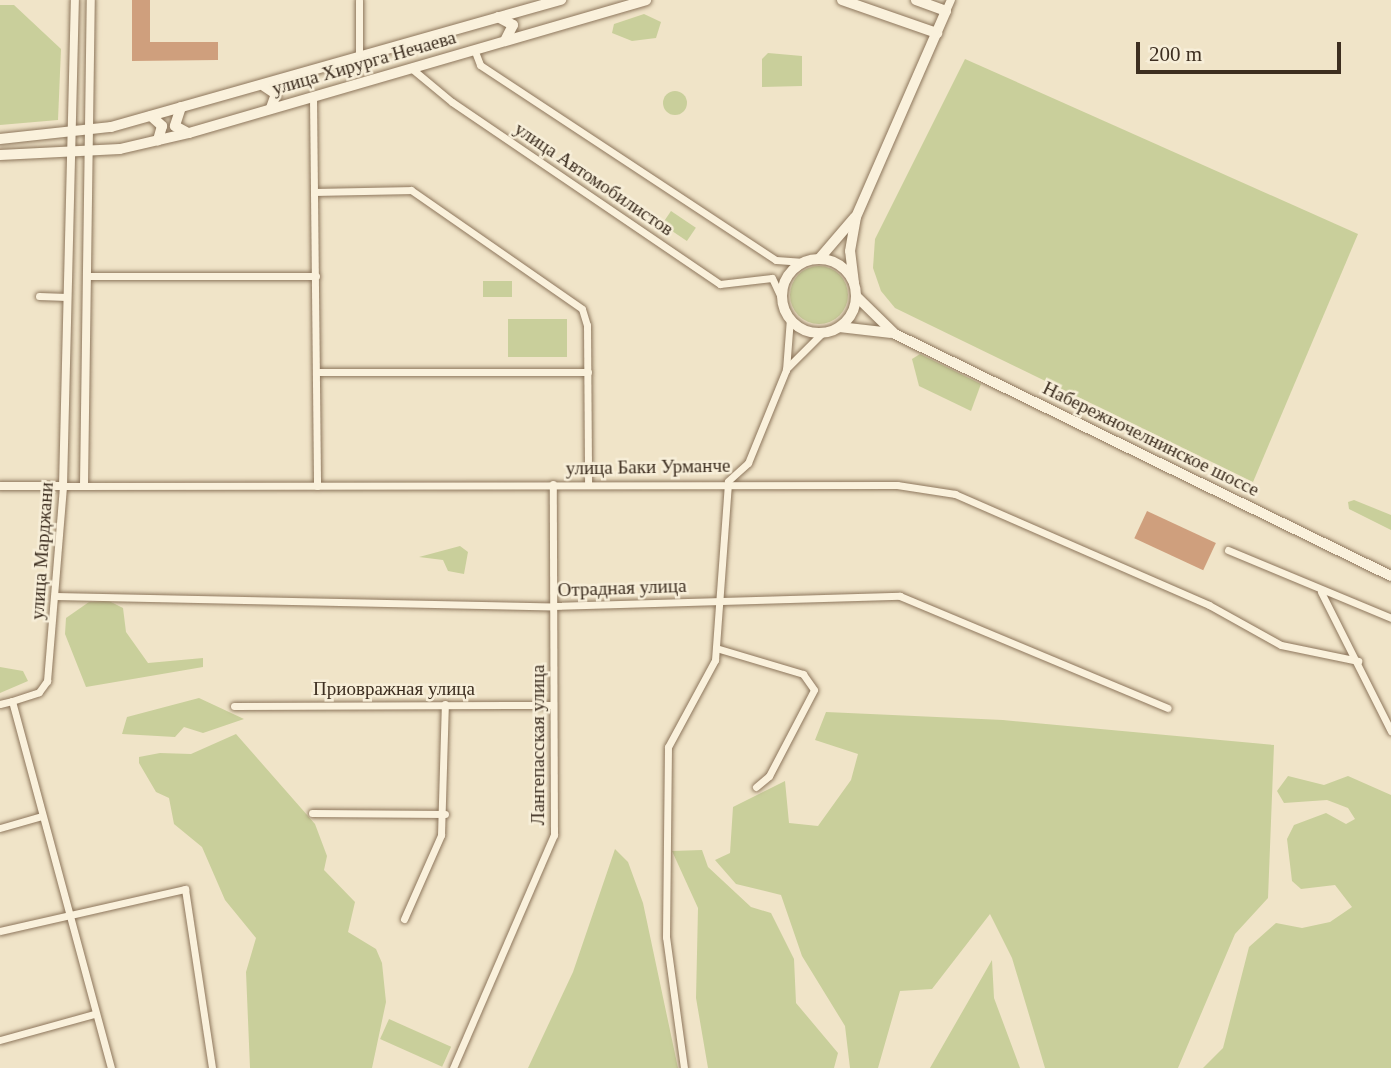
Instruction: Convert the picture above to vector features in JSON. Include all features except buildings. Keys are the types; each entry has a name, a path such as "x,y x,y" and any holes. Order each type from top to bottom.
{"main road":[{"name":"улица Хирурга Нечаева","path":"5,138 91,132 263,86 561,0"},
{"name":"улица Хирурга Нечаева","path":"5,155 90,151 188,133 646,0"},
{"path":"842,0 937,33"},
{"path":"854,283 836,263 819,259 804,262 787,278 783,302 789,318 804,330 822,333 840,327 852,314 856,296 850,251 856,217 946,10 916,0"},
{"path":"498,17 513,25 506,39"},
{"path":"263,86 276,94 271,108"},
{"path":"181,107 174,121 188,133"},
{"path":"151,116 162,126 158,140"},
{"path":"5,138 5,155"},
{"path":"819,259 856,217"},
{"name":"Набережночелнинское шоссе","path":"856,296 895,334 1391,576"},
{"name":"Набережночелнинское шоссе","path":"840,327 895,334"}],"street":[{"name":"улица Марджани","path":"0,704 39,692 47,681 63,486 75,0"},
{"name":"улица Марджани","path":"84,485 90,276 91,0"},
{"path":"359,0 359,59"},
{"path":"946,10 951,0"},
{"name":"улица Автомобилистов","path":"474,49 480,65 776,260 804,262"},
{"name":"улица Автомобилистов","path":"411,68 452,102 720,284 771,278"},
{"path":"313,97 317,192 317,485"},
{"path":"317,192 411,190 582,309 588,372 588,484"},
{"path":"776,260 771,278 779,283 783,302"},
{"path":"90,276 316,276"},
{"path":"38,296 67,297"},
{"path":"684,1068 666,937 668,747 711,670 716,648 728,481 748,463 786,370 789,318"},
{"path":"786,370 822,333"},
{"path":"318,372 588,372"},
{"name":"улица Баки Урманче","path":"63,486 728,481 897,485 955,494 1209,605 1281,645 1357,661"},
{"name":"Лангепасская улица","path":"453,1068 554,835 553,484"},
{"path":"0,486 63,486"},
{"path":"1228,550 1321,592 1338,593 1391,618"},
{"path":"1321,592 1391,731"},
{"name":"Отрадная улица","path":"55,596 553,606 900,596 1168,708"},
{"path":"716,648 803,674 814,695 769,776 756,788"},
{"path":"12,701 94,1014 111,1068"},
{"path":"404,919 445,814 445,704"},
{"name":"Приовражная улица","path":"234,706 553,705"},
{"path":"312,813 445,814"},
{"path":"0,828 42,816"},
{"path":"0,932 68,911 185,889 212,1068"},
{"path":"0,1040 94,1014"}],"green space":[{"path":"0,5 14,5 61,49 58,120 0,125"},
{"path":"644,14 661,22 656,38 632,41 612,33 614,24"},
{"path":"768,53 802,56 802,86 762,87 762,59"},
{"path":"965,59 1358,234 1253,482 895,308 881,291 873,268 875,239"},
{"path":"675,91 683,95 687,103 683,111 675,115 667,111 663,103 667,95"},
{"path":"671,211 696,228 687,241 662,224"},
{"path":"813,266 825,266 840,274 848,289 848,301 840,316 825,324 813,324 798,316 790,301 790,289 798,274"},
{"path":"483,281 512,281 512,297 483,297"},
{"path":"508,319 567,319 567,357 508,357"},
{"path":"920,354 981,384 971,411 919,386 912,359"},
{"path":"1354,500 1391,515 1391,530 1349,509 1348,502"},
{"path":"460,546 468,552 464,574 448,571 443,560 419,557"},
{"path":"109,601 123,608 126,632 148,663 203,658 203,667 86,687 65,634 66,618 89,602"},
{"path":"0,667 23,671 28,681 0,693"},
{"path":"199,698 244,719 203,733 184,727 175,737 122,734 127,717"},
{"path":"826,712 1003,720 1274,745 1268,898 1235,934 1178,1068 1045,1068 1012,958 990,914 932,989 900,991 878,1068 850,1068 845,1026 802,956 781,895 736,884 715,860 730,853 733,807 785,781 789,823 818,826 851,780 858,754 815,740"},
{"path":"236,734 315,824 327,856 324,870 355,902 348,932 376,949 382,963 386,1002 372,1068 250,1068 246,972 256,938 225,900 202,847 174,824 169,798 156,792 139,763 139,757 160,753 191,754"},
{"path":"1288,776 1324,785 1348,776 1391,795 1391,1068 1203,1068 1223,1048 1249,947 1276,923 1302,928 1330,922 1352,907 1335,885 1301,889 1292,881 1287,839 1294,825 1326,813 1346,824 1355,819 1348,808 1327,800 1284,803 1277,791"},
{"path":"615,849 628,862 643,903 678,1068 528,1068 573,972"},
{"path":"702,850 708,867 751,907 771,913 794,959 796,1003 838,1053 834,1068 708,1068 696,998 698,908 672,851"},
{"path":"992,960 994,998 1020,1068 930,1068"},
{"path":"389,1019 451,1047 442,1067 380,1039"}]}
